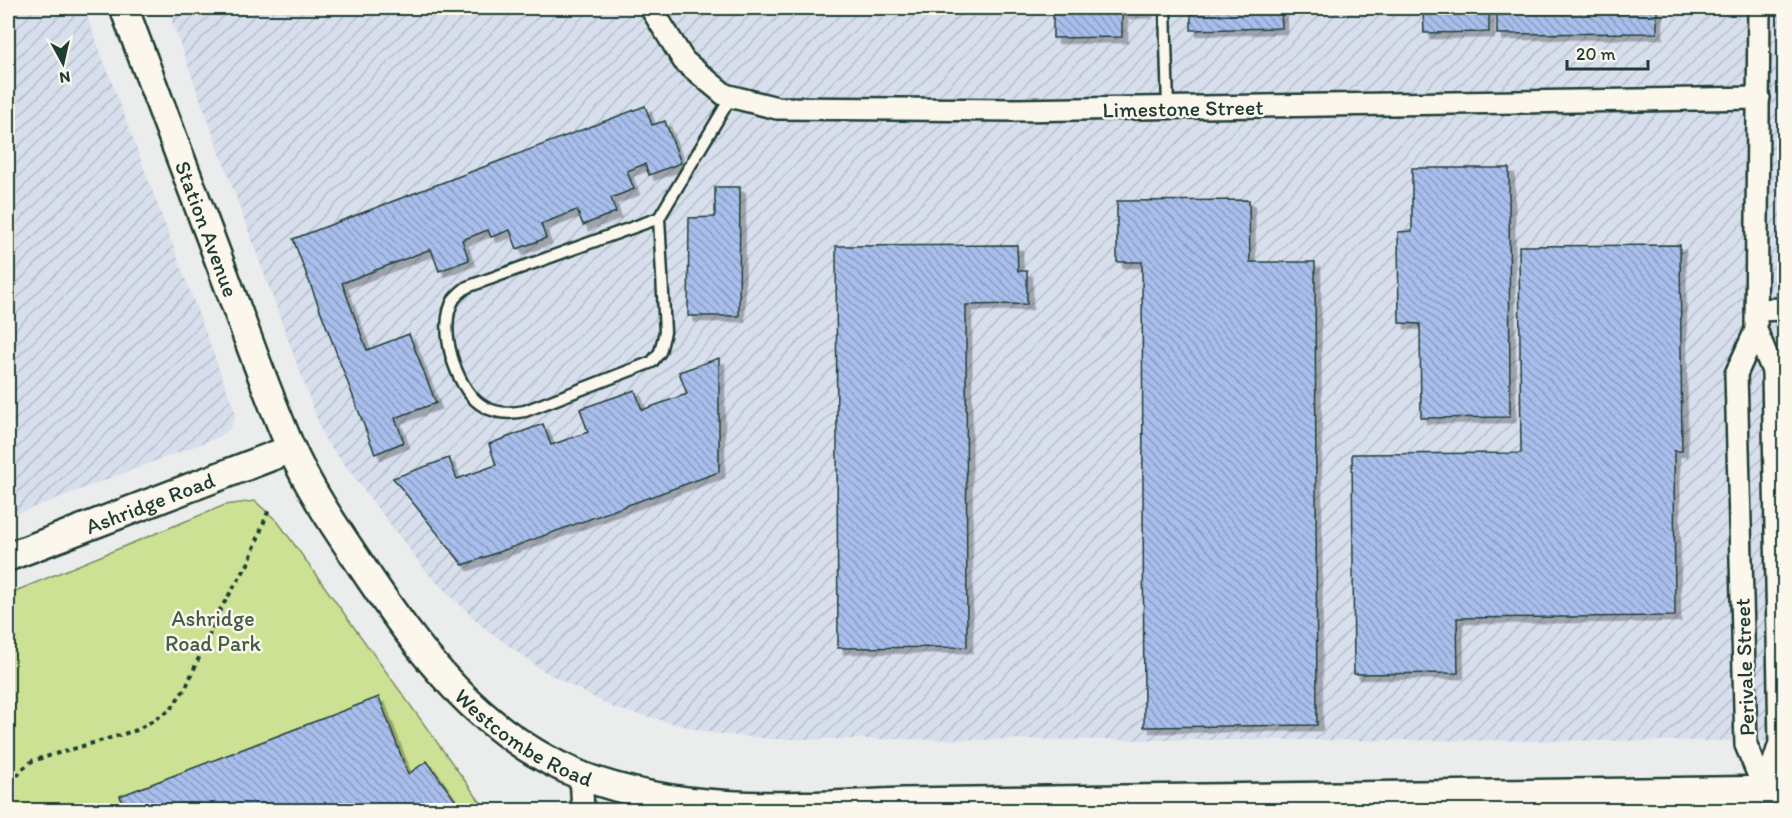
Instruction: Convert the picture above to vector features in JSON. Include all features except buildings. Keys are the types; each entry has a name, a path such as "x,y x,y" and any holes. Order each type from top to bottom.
{"street":[{"name":"Station Avenue","path":"124,8 291,449"},
{"name":"Limestone Street","path":"651,8 684,61 725,95 777,108 1016,110 1759,98"},
{"name":"Perivale Street","path":"1759,8 1756,320 1773,371 1780,743 1775,790"},
{"path":"1756,320 1785,309"},
{"name":"Perivale Street","path":"1756,320 1736,374 1746,745 1775,790"},
{"name":"Ashridge Road","path":"8,556 291,449"},
{"name":"Westcombe Road","path":"291,449 342,538 411,640 454,690 519,743 581,776 630,790 692,801 775,807 1775,790"},
{"path":"581,776 583,810"}],"lane":[{"path":"1165,8 1168,108"},
{"path":"658,218 467,287 454,298 447,319 446,336 460,376 480,404 495,412 510,414 525,411 652,362 660,352 665,332 658,218 731,97"}],"path":[{"path":"9,810 8,795 18,771 32,761 137,730 170,710 186,687 221,608 248,564 269,509"}],"shaded area":[{"path":"8,8 84,8 236,414 230,429 216,438 8,517"},
{"path":"167,8 1784,8 1784,741 771,739 711,733 614,708 542,670 482,626 429,575 324,438"}],"green space":[{"name":"Ashridge Road Park","path":"255,501 278,522 486,810 8,810 8,594 225,505"}]}
